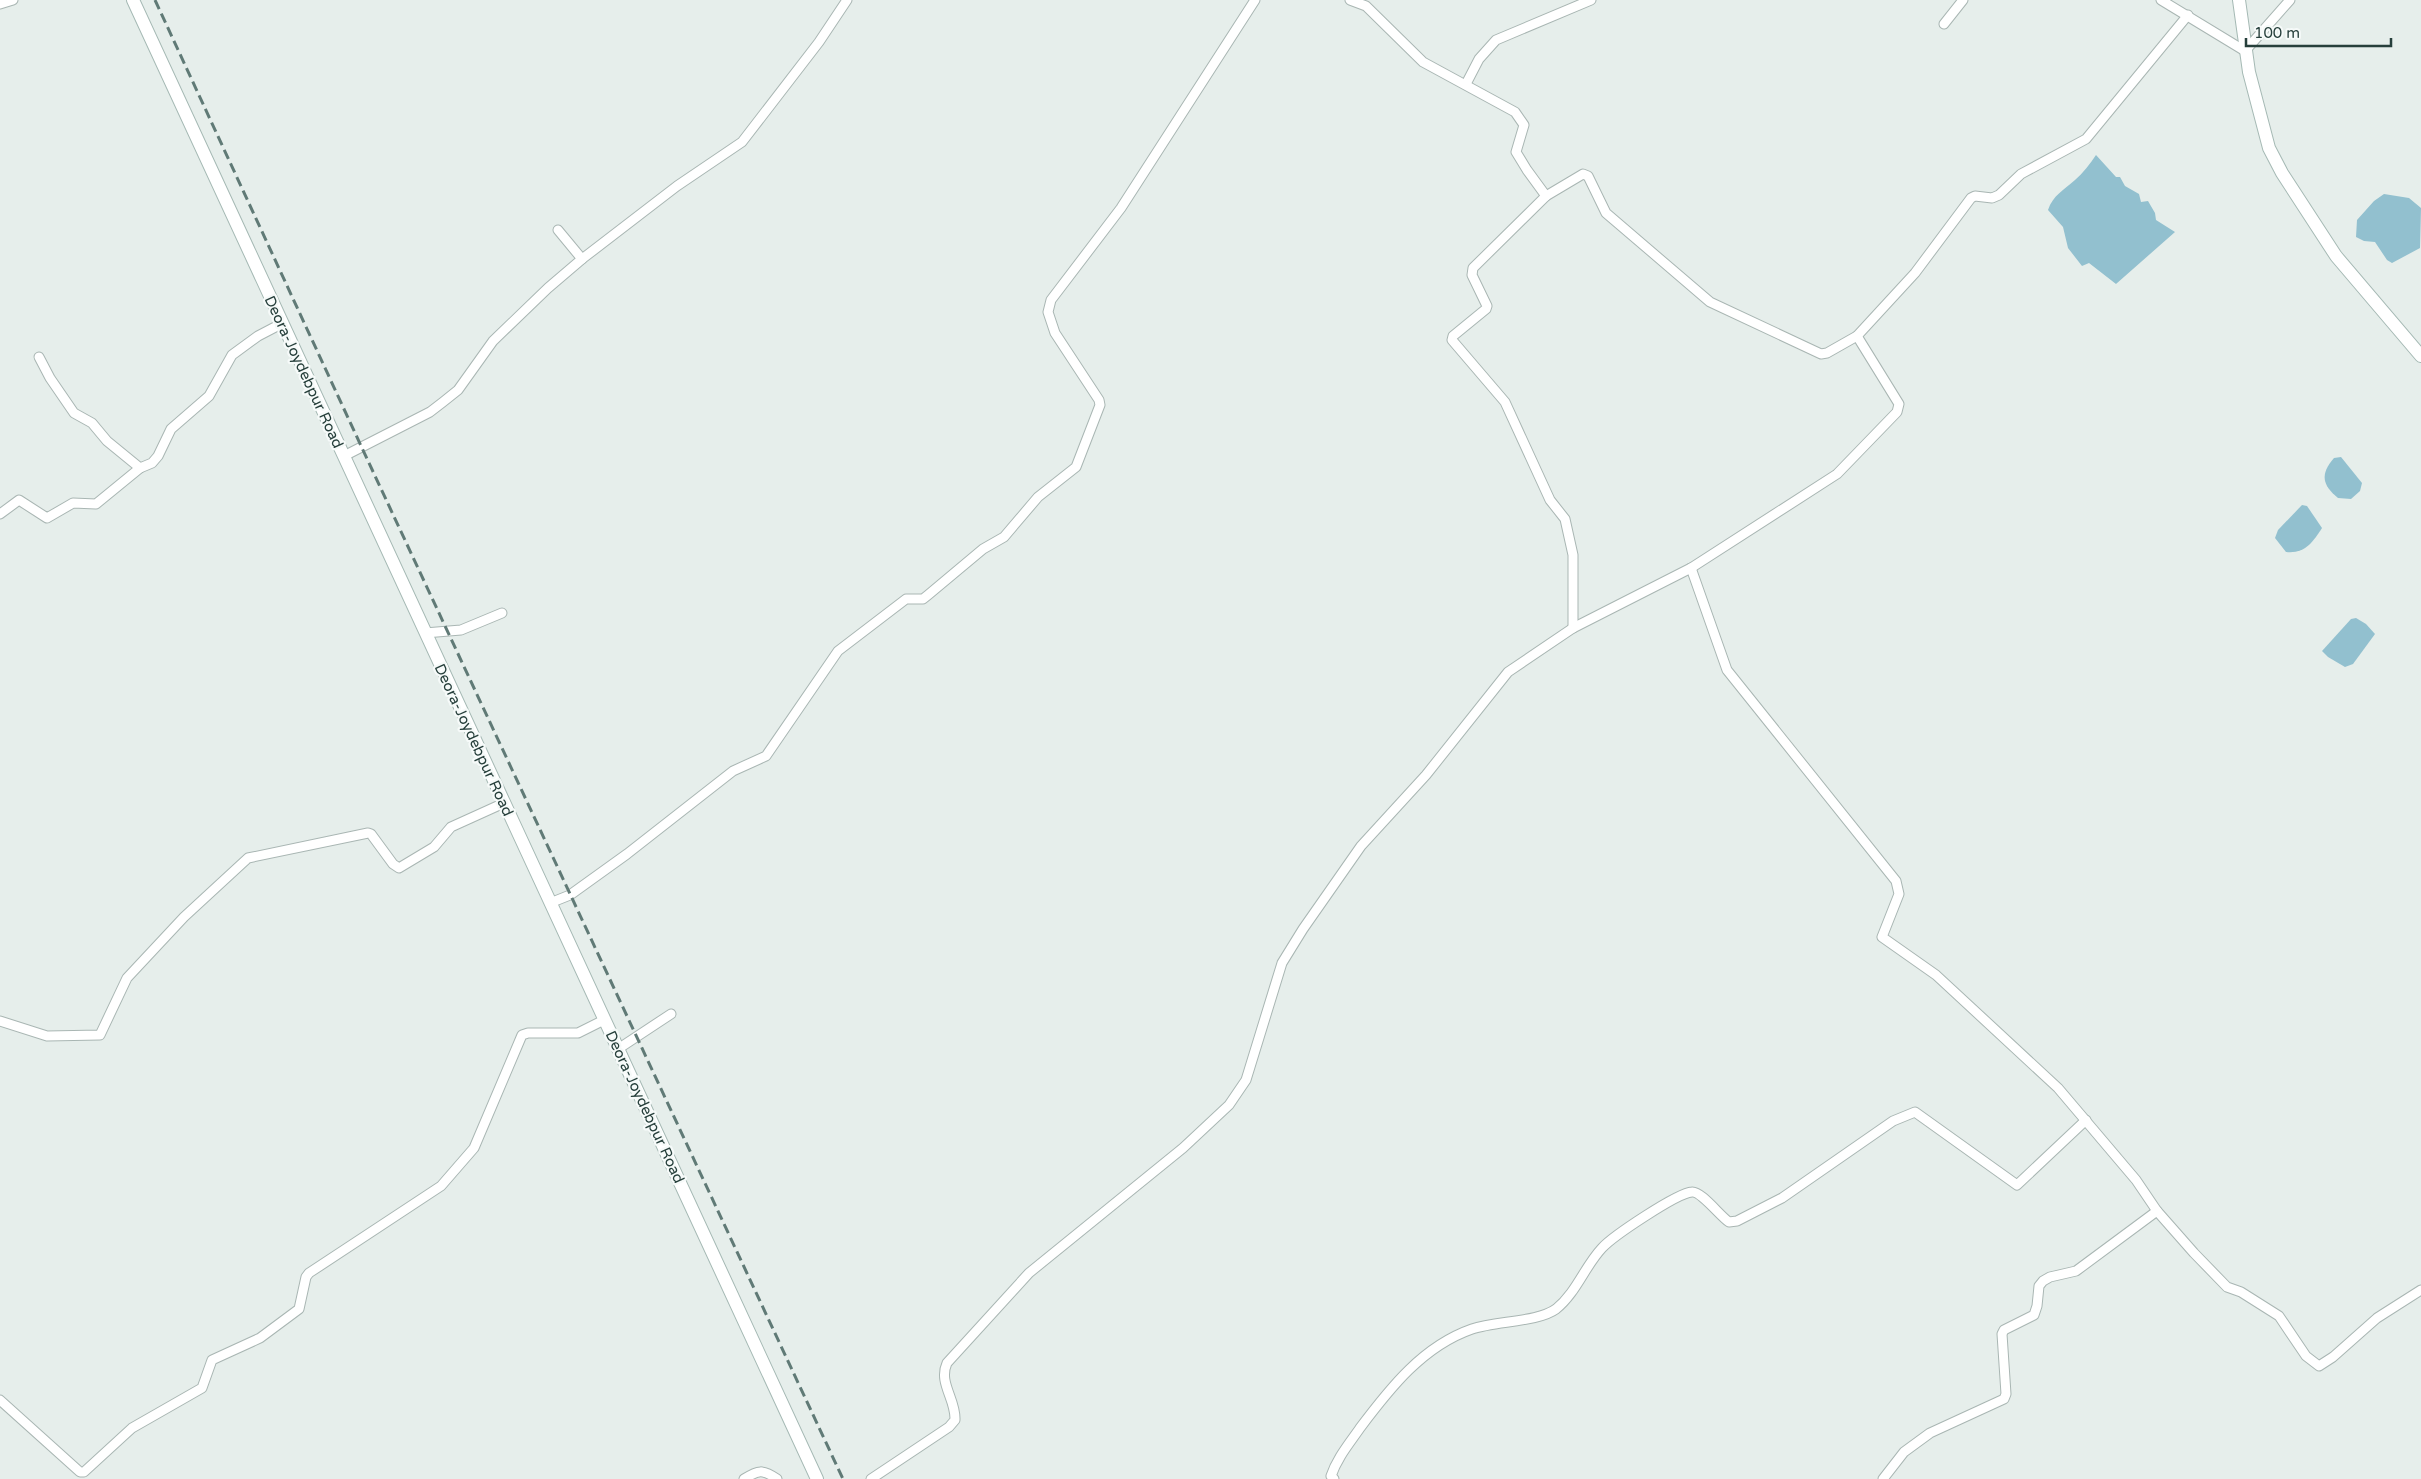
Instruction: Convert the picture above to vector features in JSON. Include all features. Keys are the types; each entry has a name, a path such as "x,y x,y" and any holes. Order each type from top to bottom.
{"street":[{"path":"1,3 13,0"},
{"name":"Deora-Joydebpur Road","path":"133,0 815,1478"},
{"path":"344,456 430,412 458,390 493,341 582,259 676,186 742,142 820,42 848,0"},
{"path":"550,903 570,895 611,866 733,771 766,756 838,650 906,600 923,599 928,596 983,549 1004,538 1038,497 1076,467 1100,405 1099,400 1055,333 1048,312 1051,300 1121,208 1255,0"},
{"path":"1350,0 1366,6 1423,62 1508,107 1520,117 1524,124 1516,152 1546,196"},
{"path":"1466,84 1478,59 1496,40 1591,0"},
{"path":"1944,24 1963,0"},
{"path":"2161,0 2245,51"},
{"path":"2239,0 2245,51 2260,118 2269,148 2282,173 2336,256 2421,356"},
{"path":"2245,51 2290,0"},
{"path":"1573,628 1573,555 1565,518 1550,500 1505,402 1452,340 1452,336 1486,309 1487,306 1472,274 1473,268 1546,196 1583,174 1588,176 1606,213 1710,302 1821,354 1827,353 1857,336 1915,273 1971,198 1975,196 1992,198 2021,174 2086,139 2188,15"},
{"path":"558,230 582,259"},
{"path":"0,514 19,500 46,518 51,518 73,503 93,505 140,468 152,463 158,456 177,421 206,399 232,355 258,336 281,324"},
{"path":"871,1479 949,1427 955,1420 955,1412 944,1379 943,1371 947,1363 1029,1273 1183,1148 1228,1105 1246,1080 1282,963 1303,928 1361,846 1426,775 1508,672 1573,628 1691,568 1838,474 1897,412 1899,404 1857,336"},
{"path":"39,357 50,378 74,413 92,424 108,441 140,468"},
{"path":"1691,568 1727,670 1896,881 1899,894 1882,937 1936,975 2058,1088 2136,1180 2157,1211 2227,1287 2241,1292 2279,1316 2306,1356 2319,1366 2333,1358 2377,1318 2421,1290"},
{"path":"425,633 461,630 502,613"},
{"path":"0,1021 47,1036 100,1035 128,978 184,917 252,856 368,833 371,834 393,864 399,868 434,847 451,827 504,803"},
{"path":"618,1049 671,1014"},
{"path":"0,1400 80,1472 84,1472 132,1428 202,1388 212,1360 260,1338 299,1310 306,1277 309,1273 441,1186 474,1148 522,1035 528,1033 578,1033 604,1020"},
{"path":"1334,1479 1331,1476 1336,1462 1388,1390 1424,1356 1454,1336 1473,1328 1508,1320 1542,1316 1556,1309 1564,1301 1602,1248 1661,1206 1690,1192 1699,1194 1729,1222 1737,1221 1782,1198 1892,1121 1915,1112 2016,1186 2086,1120"},
{"path":"1883,1479 1904,1452 1930,1433 2004,1399 2006,1394 2002,1334 2004,1330 2034,1316 2039,1286 2043,1281 2050,1277 2076,1272 2157,1211"},
{"path":"744,1479 757,1471 766,1471 777,1479"}],"water":[{"path":"2096,155 2116,177 2120,177 2125,186 2139,194 2141,202 2148,201 2155,213 2156,220 2175,232 2116,284 2089,263 2082,266 2068,248 2063,227 2048,210 2056,197 2081,174"},
{"path":"2384,194 2409,198 2421,208 2420,248 2392,263 2387,260 2375,242 2364,241 2356,237 2357,220 2374,201"},
{"path":"2341,457 2362,483 2360,491 2351,499 2338,498 2326,484 2326,469 2334,458"},
{"path":"2302,505 2307,506 2322,528 2308,546 2298,551 2286,552 2275,538 2278,530"},
{"path":"2356,618 2366,624 2375,634 2353,664 2345,667 2322,651 2351,619"}],"railway":[{"path":"155,0 843,1479"}]}
